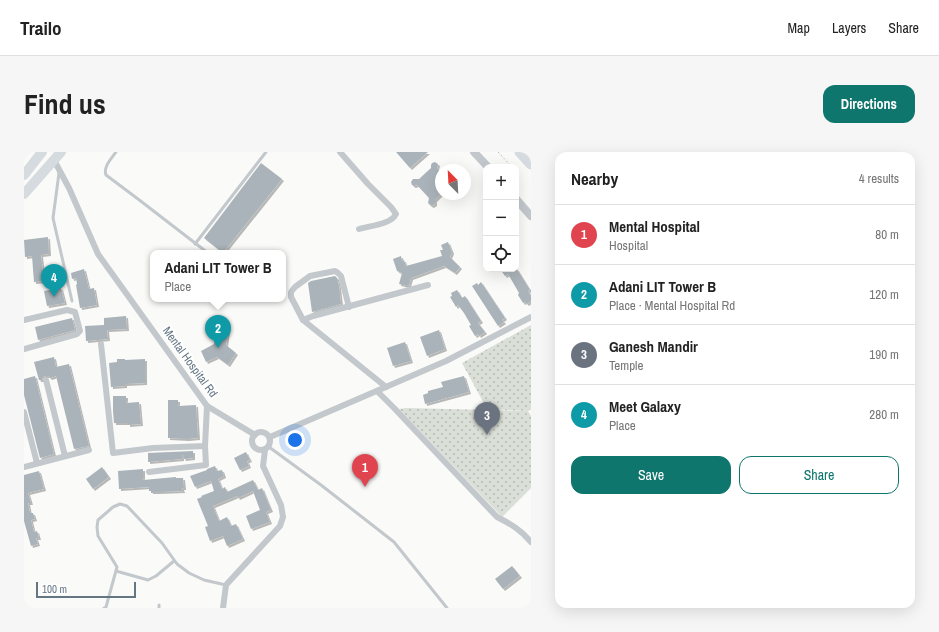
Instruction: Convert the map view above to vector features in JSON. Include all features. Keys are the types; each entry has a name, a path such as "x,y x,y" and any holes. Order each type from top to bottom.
{"highway":[{"path":"518,152 529,162"}],"main road":[{"path":"27,190 24,176 42,152"},
{"path":"27,190 61,152"}],"street":[{"path":"340,152 396,214 394,218 389,221 359,229"},
{"path":"474,152 485,164"},
{"name":"Mental Hospital Rd","path":"54,160 69,188 98,254 207,406 255,435"},
{"path":"517,200 531,216"},
{"path":"349,307 340,276 335,272 310,276 295,287 291,292 291,296 303,320 386,387"},
{"path":"303,320 428,285"},
{"path":"24,320 67,310 75,312 80,331 77,334 24,349"},
{"path":"270,437 446,361 531,317"},
{"path":"101,344 113,453 153,448 205,446"},
{"path":"46,380 65,456"},
{"path":"377,391 497,517 513,525 531,542"},
{"path":"149,472 206,465 205,446 207,406"},
{"path":"24,412 37,463"},
{"path":"223,608 226,585 280,526 283,517 282,505 264,466 267,448 271,441 270,437 263,432 255,435 252,441 253,446 258,450 267,448"},
{"path":"24,467 89,450"},
{"path":"526,536 531,531"}],"lane":[{"path":"116,152 106,168 106,175 204,250"},
{"path":"195,244 266,152"},
{"path":"59,170 53,218 72,300"},
{"path":"267,448 321,484 394,542 446,608"},
{"path":"104,608 106,607 117,567 98,536 98,520 113,507 120,504 127,506 162,543 177,564 189,573 204,580 226,585"},
{"path":"116,571 148,580 156,576 174,561"}],"path":[{"path":"498,152 509,164"}],"shaded area":[{"path":"531,325 531,409 528,411 487,409 462,363"},
{"path":"399,409 528,411 531,416 531,488 502,517"}],"building":[{"path":"396,152 428,152 410,168"},
{"path":"435,162 438,164 435,164 435,204 432,206 428,203 429,198 417,185 412,185 411,182 413,179 419,179 431,168 432,163"},
{"path":"261,163 282,179 225,250 219,250 204,238"},
{"path":"48,237 49,254 41,255 44,281 34,282 32,256 25,257 24,240"},
{"path":"448,242 452,252 450,257 460,267 455,273 444,266 411,278 409,285 407,286 399,284 402,273 397,271 393,259 401,256 402,261 404,260 406,266 442,256 440,250 443,250 441,245"},
{"path":"84,269 89,289 94,288 97,305 80,308 76,278 72,279 71,273"},
{"path":"502,272 519,272 530,290 528,291 531,296 531,301 527,304 525,302 523,303 508,274 505,276"},
{"path":"335,276 339,286 341,304 312,312 308,283"},
{"path":"481,282 505,318 502,320 504,322 498,326 472,286 477,283 478,285"},
{"path":"61,288 65,303 47,306 44,291"},
{"path":"457,290 462,298 465,296 481,321 478,323 485,332 479,336 478,334 475,336 464,313 458,305 456,307 450,297 452,296 451,293"},
{"path":"126,316 127,329 107,330 108,339 86,341 85,326 104,325 104,318"},
{"path":"72,318 75,330 38,340 35,327"},
{"path":"217,329 228,331 226,345 236,353 228,365 217,357 206,362 201,351 214,344"},
{"path":"439,330 445,349 427,356 420,337"},
{"path":"405,342 411,361 393,366 387,348"},
{"path":"54,357 56,367 69,364 89,446 74,449 56,376 50,378 45,376 42,380 39,380 34,362"},
{"path":"117,359 145,359 145,383 125,384 125,386 111,387 109,363 117,362"},
{"path":"35,376 54,454 40,458 24,395 24,379"},
{"path":"464,376 469,392 425,404 423,395 428,393 428,391 443,387 441,382"},
{"path":"113,396 126,396 126,403 139,402 141,424 128,425 128,423 114,423"},
{"path":"168,400 178,400 178,406 196,405 198,438 168,438"},
{"path":"193,451 193,458 184,459 182,454 182,459 148,462 148,453"},
{"path":"246,452 250,460 247,461 249,466 240,470 234,458"},
{"path":"215,466 217,471 222,470 224,476 218,479 222,489 225,487 227,492 253,480 258,490 262,488 271,510 266,512 270,522 251,529 246,516 260,510 253,491 238,498 237,496 213,506 219,521 227,517 231,526 236,524 243,539 227,546 223,536 210,541 205,527 208,526 197,499 214,491 211,481 195,487 190,476"},
{"path":"102,467 109,477 93,489 86,479"},
{"path":"143,469 143,480 176,477 183,478 183,491 151,492 149,491 149,487 119,489 118,471"},
{"path":"39,471 44,489 28,493 31,503 28,503 30,513 33,513 35,519 31,520 34,532 37,531 39,538 36,538 38,544 31,546 24,521 24,475"},
{"path":"512,566 520,576 503,589 495,579"}],"place":[{"name":"Meet Galaxy","path":"54,297"},
{"name":"Adani LIT Tower B","path":"218,348"},
{"name":"Ganesh Mandir","path":"487,435"},
{"name":"Mental Hospital","path":"365,487"}]}
